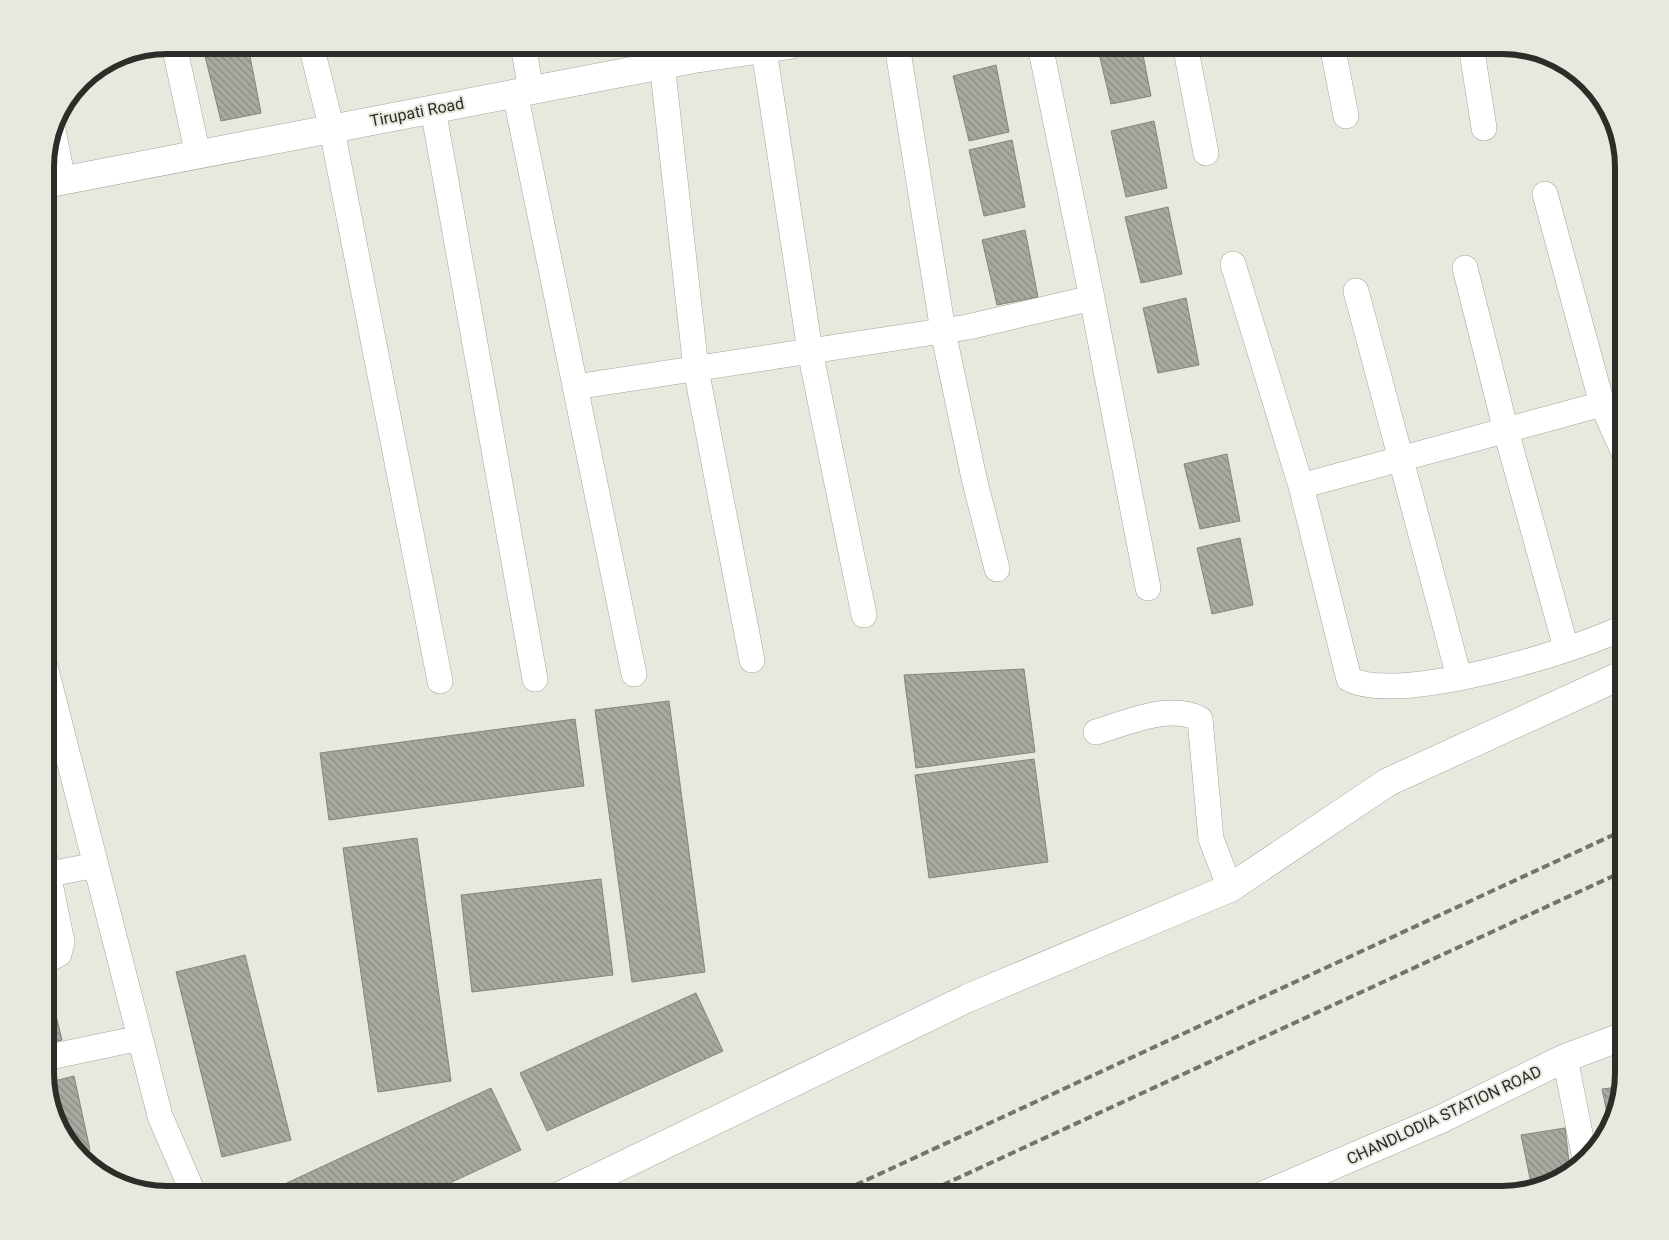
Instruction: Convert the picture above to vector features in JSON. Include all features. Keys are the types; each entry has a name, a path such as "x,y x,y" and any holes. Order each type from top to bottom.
{"street":[{"path":"176,54 198,155"},
{"path":"313,54 332,130 440,681"},
{"path":"522,54 523,92 575,387 634,674"},
{"name":"Tirupati Road","path":"54,182 523,92 662,55 694,59 732,54"},
{"path":"778,54 810,351 864,615"},
{"path":"898,54 943,331 974,478 997,569"},
{"path":"1042,54 1092,298 1148,588"},
{"path":"1187,54 1206,153"},
{"path":"1334,54 1346,116"},
{"path":"1472,54 1484,128"},
{"path":"662,55 696,368 752,660"},
{"path":"433,109 535,679"},
{"path":"1545,194 1602,404 1615,434"},
{"path":"1233,264 1301,486 1349,679 1360,685 1415,685 1459,677 1513,667 1615,630"},
{"path":"1465,268 1506,431 1566,648"},
{"path":"1356,291 1459,677"},
{"path":"575,387 943,331 1092,298"},
{"path":"1301,486 1602,404"},
{"path":"580,1186 968,998 1230,888 1388,782 1615,678"},
{"path":"54,701 160,1116 190,1186"},
{"path":"1096,732 1159,714 1192,715 1200,719 1211,839 1230,888"},
{"path":"54,869 96,866"},
{"path":"54,906 62,942 59,954 54,956"},
{"path":"54,1056 140,1038"},
{"name":"CHANDLODIA STATION ROAD","path":"1285,1186 1439,1120 1565,1058 1615,1039"},
{"path":"1565,1058 1583,1151"}],"building":[{"path":"214,54 250,54 261,113 221,121 205,56"},
{"path":"1099,54 1143,54 1151,96 1111,104"},
{"path":"996,65 1009,132 969,141 953,76"},
{"path":"1154,121 1167,188 1126,197 1111,131"},
{"path":"1012,140 1025,207 984,216 969,150"},
{"path":"1168,207 1182,274 1141,283 1125,217"},
{"path":"1025,230 1038,297 997,305 982,240"},
{"path":"1186,298 1199,365 1158,373 1143,308"},
{"path":"1227,454 1240,521 1200,529 1184,464"},
{"path":"1240,538 1253,605 1212,614 1197,548"},
{"path":"1024,669 1035,752 916,768 904,675"},
{"path":"669,701 705,972 632,982 595,710"},
{"path":"575,719 584,786 329,820 320,753"},
{"path":"1034,759 1048,862 929,878 915,775"},
{"path":"417,838 451,1081 378,1092 343,848"},
{"path":"601,879 613,975 472,992 461,895"},
{"path":"245,955 291,1140 222,1157 176,972"},
{"path":"696,993 723,1051 547,1131 520,1073"},
{"path":"54,1007 62,1040 54,1042"},
{"path":"74,1076 90,1150 85,1151 65,1123 58,1102 54,1081"},
{"path":"491,1088 521,1150 443,1186 280,1186"},
{"path":"1614,1088 1607,1114 1602,1089"},
{"path":"1565,1128 1569,1164 1552,1175 1531,1182 1521,1135"}],"railway":[{"path":"853,1186 1615,834"},
{"path":"941,1186 1615,875"}]}
